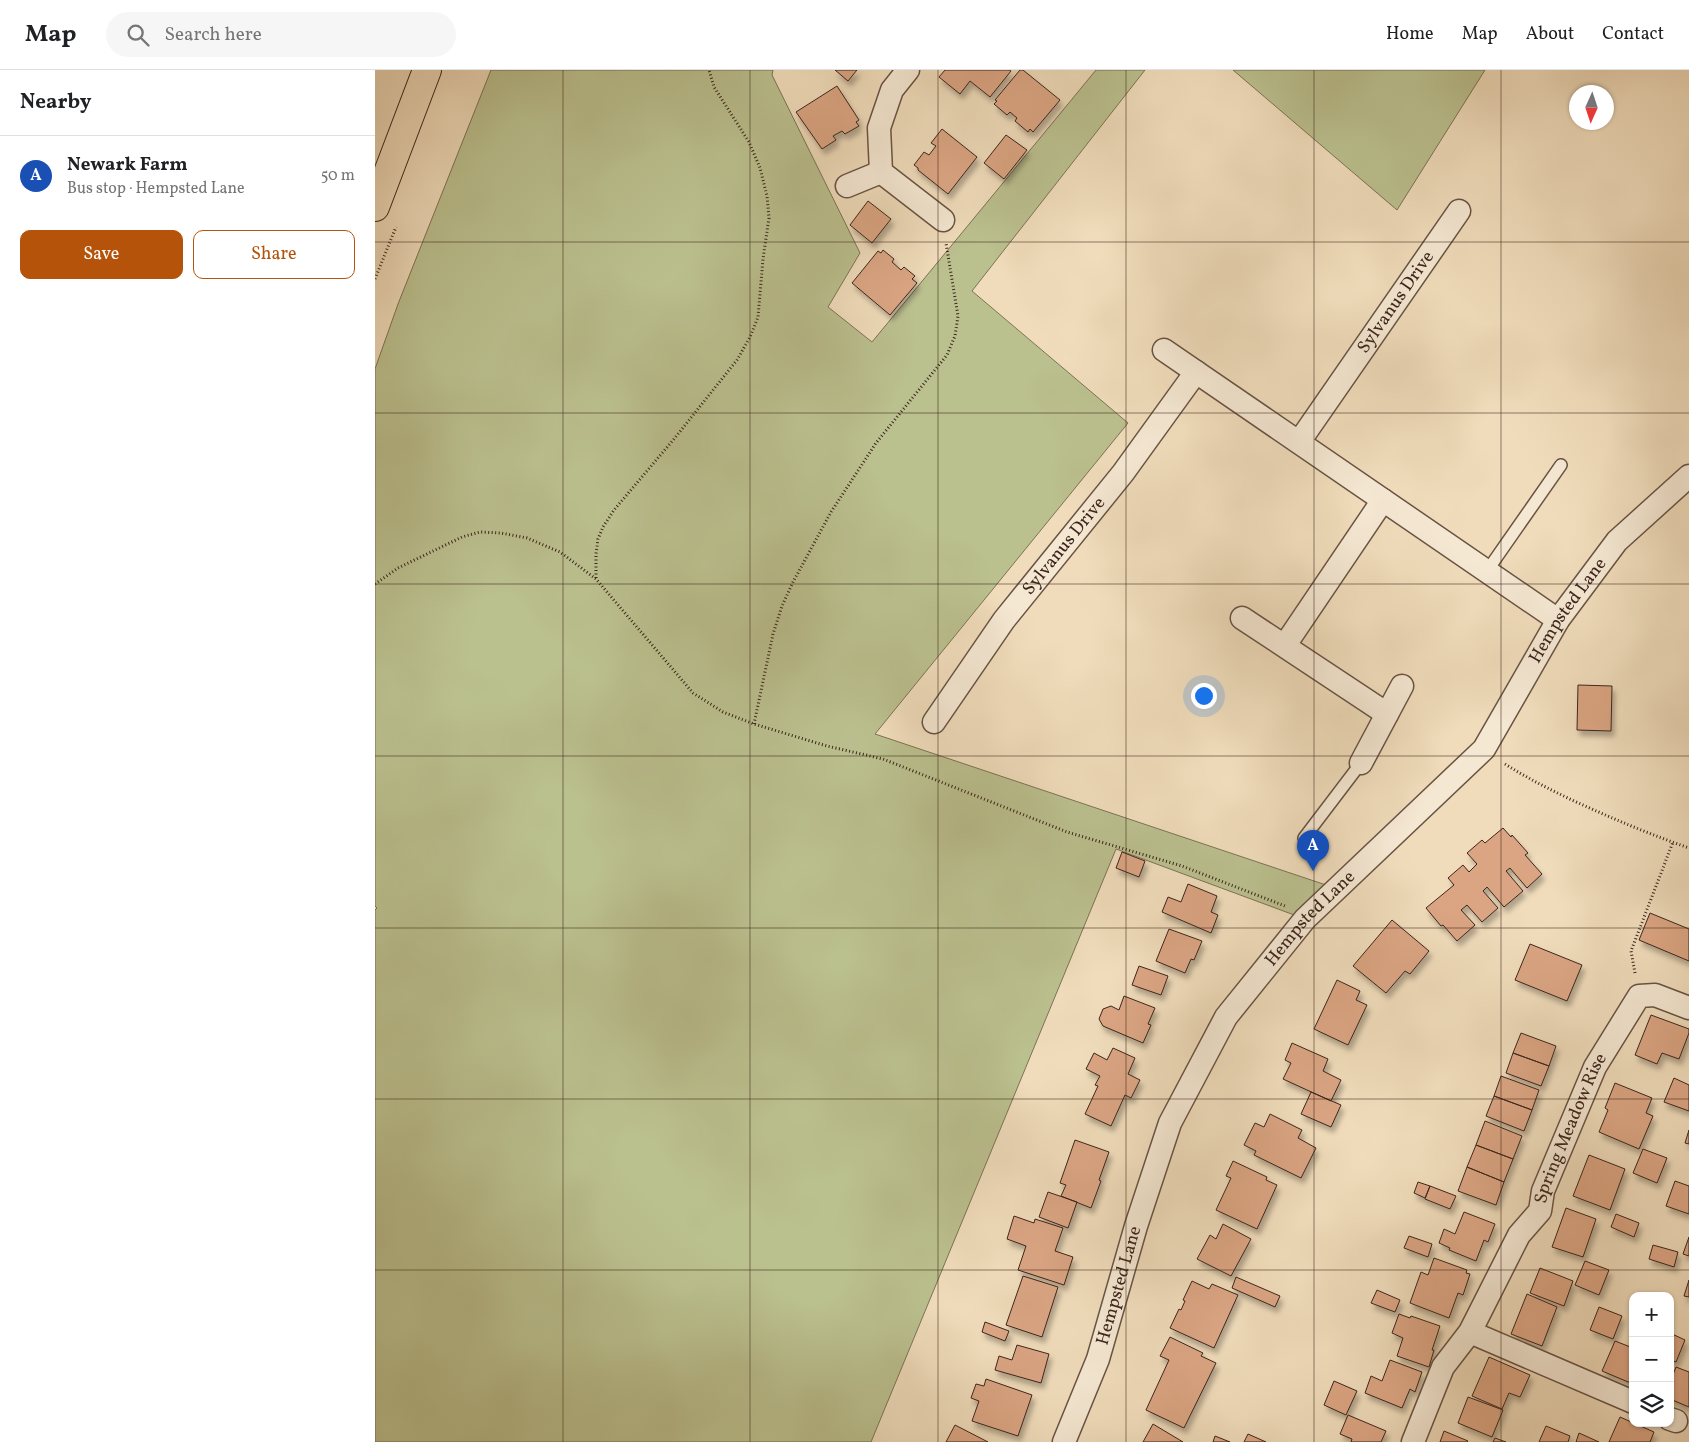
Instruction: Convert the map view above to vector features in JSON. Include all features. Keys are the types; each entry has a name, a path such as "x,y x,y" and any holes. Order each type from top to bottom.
{"main road":[{"path":"375,207 427,70"}],"street":[{"path":"908,70 892,90 879,128 881,172 943,220"},
{"path":"847,186 881,172"},
{"name":"Sylvanus Drive","path":"1299,442 1459,211"},
{"path":"1164,350 1557,620"},
{"name":"Sylvanus Drive","path":"934,722 1004,620 1123,473 1196,372"},
{"name":"Hempsted Lane","path":"1064,1442 1098,1359 1136,1226 1170,1123 1226,1017 1309,916 1484,749 1557,620 1617,541 1689,476"},
{"path":"1285,645 1383,500"},
{"path":"1242,618 1387,714"},
{"path":"1361,763 1402,686"},
{"path":"1639,996 1655,995 1689,1008"},
{"name":"Spring Meadow Rise","path":"1413,1442 1443,1366 1470,1332 1519,1234 1540,1211 1543,1191 1595,1067 1639,996"},
{"path":"1470,1332 1629,1400"}],"lane":[{"path":"1487,572 1561,465"},
{"path":"1305,838 1361,763"}],"path":[{"path":"596,579 598,539 614,510 737,360 758,318 769,218 767,196 761,168 749,142 714,87 709,70"},
{"path":"754,724 773,634 782,606 793,582 831,512 876,443 947,355 955,336 958,316 943,220"},
{"path":"375,584 398,568 462,536 480,532 501,533 527,538 560,552 596,579 693,693 723,712 754,724 827,746 883,759 1067,832 1182,866 1309,916"},
{"path":"1527,778 1609,817 1689,848"},
{"path":"1639,996 1631,952 1673,842"}],"green space":[{"path":"491,70 773,70 772,75 860,253 828,307 872,342 1096,70 1145,70 972,291 1128,423 875,734 1338,889 1305,919 1116,849 871,1442 375,1442 375,910 377,908 375,906 375,369 398,304"},
{"path":"1233,70 1485,70 1397,210"}],"building":[{"path":"835,70 857,70 848,81"},
{"path":"945,70 1011,71 990,97 970,81 960,94 939,77"},
{"path":"1020,70 1023,70 1060,100 1033,132 1030,129 1028,132 1015,121 1017,118 1010,112 1007,115 994,104 997,101 995,100"},
{"path":"837,86 859,120 856,122 859,126 845,134 842,131 833,136 836,140 822,149 796,112"},
{"path":"942,129 977,157 948,194 914,165 924,152 929,155 936,146 931,143"},
{"path":"1006,135 1027,150 1004,179 984,163"},
{"path":"868,201 891,219 872,243 850,225"},
{"path":"883,250 894,259 892,262 901,270 904,267 915,276 912,279 917,283 890,315 852,283 878,251 881,253"},
{"path":"1578,685 1612,686 1611,731 1577,730"},
{"path":"1503,828 1528,853 1525,855 1542,874 1527,888 1510,868 1506,871 1523,891 1504,907 1487,887 1483,891 1498,908 1482,922 1467,905 1461,910 1475,925 1457,941 1426,908 1454,885 1448,878 1463,865 1469,872 1477,864 1467,853 1482,840 1485,843"},
{"path":"1122,852 1145,861 1139,877 1116,868"},
{"path":"1188,884 1217,896 1211,912 1218,915 1211,933 1162,912 1168,897 1181,902"},
{"path":"1650,913 1689,929 1689,961 1639,940"},
{"path":"1392,920 1429,951 1410,974 1405,971 1386,993 1353,966"},
{"path":"1169,929 1202,941 1194,960 1191,959 1185,973 1156,961"},
{"path":"1530,944 1582,965 1567,1001 1515,980"},
{"path":"1139,966 1168,976 1161,995 1132,985"},
{"path":"1337,980 1360,991 1356,1000 1367,1005 1348,1045 1314,1029"},
{"path":"1124,996 1155,1008 1148,1024 1151,1025 1143,1043 1103,1026 1099,1019 1103,1009 1111,1006 1119,1010"},
{"path":"1651,1015 1689,1029 1679,1059 1662,1053 1657,1064 1635,1055"},
{"path":"1521,1033 1556,1046 1549,1066 1513,1053"},
{"path":"1292,1043 1328,1059 1323,1071 1341,1080 1331,1101 1283,1079 1291,1063 1285,1060"},
{"path":"1113,1048 1135,1058 1128,1074 1140,1080 1131,1098 1125,1095 1111,1126 1085,1114 1098,1086 1095,1085 1100,1076 1086,1069 1094,1053 1107,1060"},
{"path":"1513,1053 1549,1066 1541,1086 1506,1073"},
{"path":"1501,1076 1539,1090 1532,1110 1494,1096"},
{"path":"1674,1078 1689,1085 1689,1111 1664,1102"},
{"path":"1615,1083 1652,1098 1646,1113 1653,1116 1639,1149 1599,1132 1608,1110 1605,1108"},
{"path":"1311,1092 1341,1105 1331,1127 1301,1114"},
{"path":"1494,1096 1532,1110 1524,1131 1486,1116"},
{"path":"1270,1114 1302,1130 1298,1138 1316,1148 1301,1178 1254,1155 1256,1151 1244,1145 1255,1123 1264,1127"},
{"path":"1485,1121 1522,1136 1513,1159 1476,1145"},
{"path":"1689,1130 1689,1144 1685,1143"},
{"path":"1075,1140 1109,1152 1091,1208 1061,1196 1066,1185 1060,1183"},
{"path":"1476,1145 1513,1159 1504,1182 1467,1167"},
{"path":"1643,1149 1667,1158 1657,1183 1633,1173"},
{"path":"1589,1155 1625,1169 1610,1210 1573,1196"},
{"path":"1233,1161 1267,1177 1266,1180 1277,1185 1257,1229 1216,1210 1231,1178 1226,1176"},
{"path":"1467,1167 1504,1182 1496,1205 1458,1191"},
{"path":"1675,1181 1689,1186 1689,1214 1666,1206"},
{"path":"1418,1182 1430,1186 1425,1198 1414,1193"},
{"path":"1430,1186 1456,1196 1450,1209 1425,1199"},
{"path":"1048,1192 1077,1202 1068,1228 1039,1217"},
{"path":"1566,1208 1596,1219 1583,1257 1552,1247"},
{"path":"1464,1212 1495,1224 1488,1242 1484,1240 1476,1261 1449,1250 1450,1248 1439,1243 1444,1229 1455,1234"},
{"path":"1616,1214 1639,1223 1634,1237 1611,1227"},
{"path":"1014,1216 1034,1223 1035,1219 1063,1228 1055,1251 1073,1257 1064,1285 1018,1270 1026,1246 1007,1239"},
{"path":"1223,1224 1251,1239 1231,1276 1197,1259 1210,1235 1216,1239"},
{"path":"1409,1236 1432,1244 1428,1257 1404,1248"},
{"path":"1689,1237 1689,1256 1683,1254"},
{"path":"1653,1245 1678,1252 1674,1267 1649,1259"},
{"path":"1434,1258 1467,1270 1466,1273 1470,1274 1463,1295 1458,1293 1449,1318 1410,1303 1421,1272 1428,1275"},
{"path":"1585,1261 1609,1270 1599,1295 1575,1285"},
{"path":"1540,1268 1573,1281 1564,1306 1530,1293"},
{"path":"1023,1276 1058,1287 1042,1337 1006,1325"},
{"path":"1236,1277 1280,1296 1275,1307 1232,1288"},
{"path":"1689,1280 1689,1297 1684,1296"},
{"path":"1192,1281 1209,1289 1212,1284 1238,1295 1214,1348 1170,1328 1179,1309 1181,1310 1185,1301 1183,1300"},
{"path":"1377,1290 1400,1300 1395,1312 1371,1303"},
{"path":"1527,1294 1557,1307 1542,1346 1511,1334"},
{"path":"1599,1307 1622,1316 1613,1339 1590,1330"},
{"path":"1399,1314 1440,1326 1432,1350 1434,1350 1429,1367 1397,1356 1403,1338 1392,1333"},
{"path":"985,1322 1009,1331 1005,1341 982,1332"},
{"path":"1674,1335 1685,1340 1676,1362 1674,1361"},
{"path":"1170,1337 1203,1353 1201,1356 1216,1363 1184,1428 1146,1410 1169,1360 1160,1356"},
{"path":"1615,1341 1629,1346 1629,1382 1602,1371"},
{"path":"1017,1345 1049,1354 1041,1383 995,1370 999,1356 1012,1360"},
{"path":"1489,1357 1530,1375 1520,1397 1509,1393 1502,1409 1472,1396"},
{"path":"1390,1360 1422,1372 1415,1392 1410,1389 1402,1408 1365,1393 1371,1376 1382,1381"},
{"path":"1676,1367 1689,1372 1689,1407 1674,1401 1674,1372"},
{"path":"986,1379 1032,1395 1018,1436 972,1421 979,1401 971,1398 976,1384 984,1386"},
{"path":"1334,1381 1357,1391 1346,1415 1324,1405"},
{"path":"1468,1397 1503,1410 1492,1437 1458,1423"},
{"path":"1348,1415 1386,1431 1381,1442 1351,1442 1352,1439 1340,1434"},
{"path":"1620,1417 1629,1421 1629,1427 1643,1427 1654,1432 1650,1442 1609,1442"},
{"path":"1153,1424 1183,1442 1143,1442"},
{"path":"955,1425 988,1442 946,1442"},
{"path":"1546,1426 1570,1436 1568,1442 1539,1442"},
{"path":"1444,1431 1468,1441 1440,1442"},
{"path":"1579,1433 1599,1442 1576,1442"},
{"path":"1248,1434 1266,1442 1244,1442"},
{"path":"1215,1436 1230,1442 1213,1442"},
{"path":"1495,1438 1506,1442 1493,1442"}],"place":[{"name":"Newark Farm","path":"1313,871"}]}
